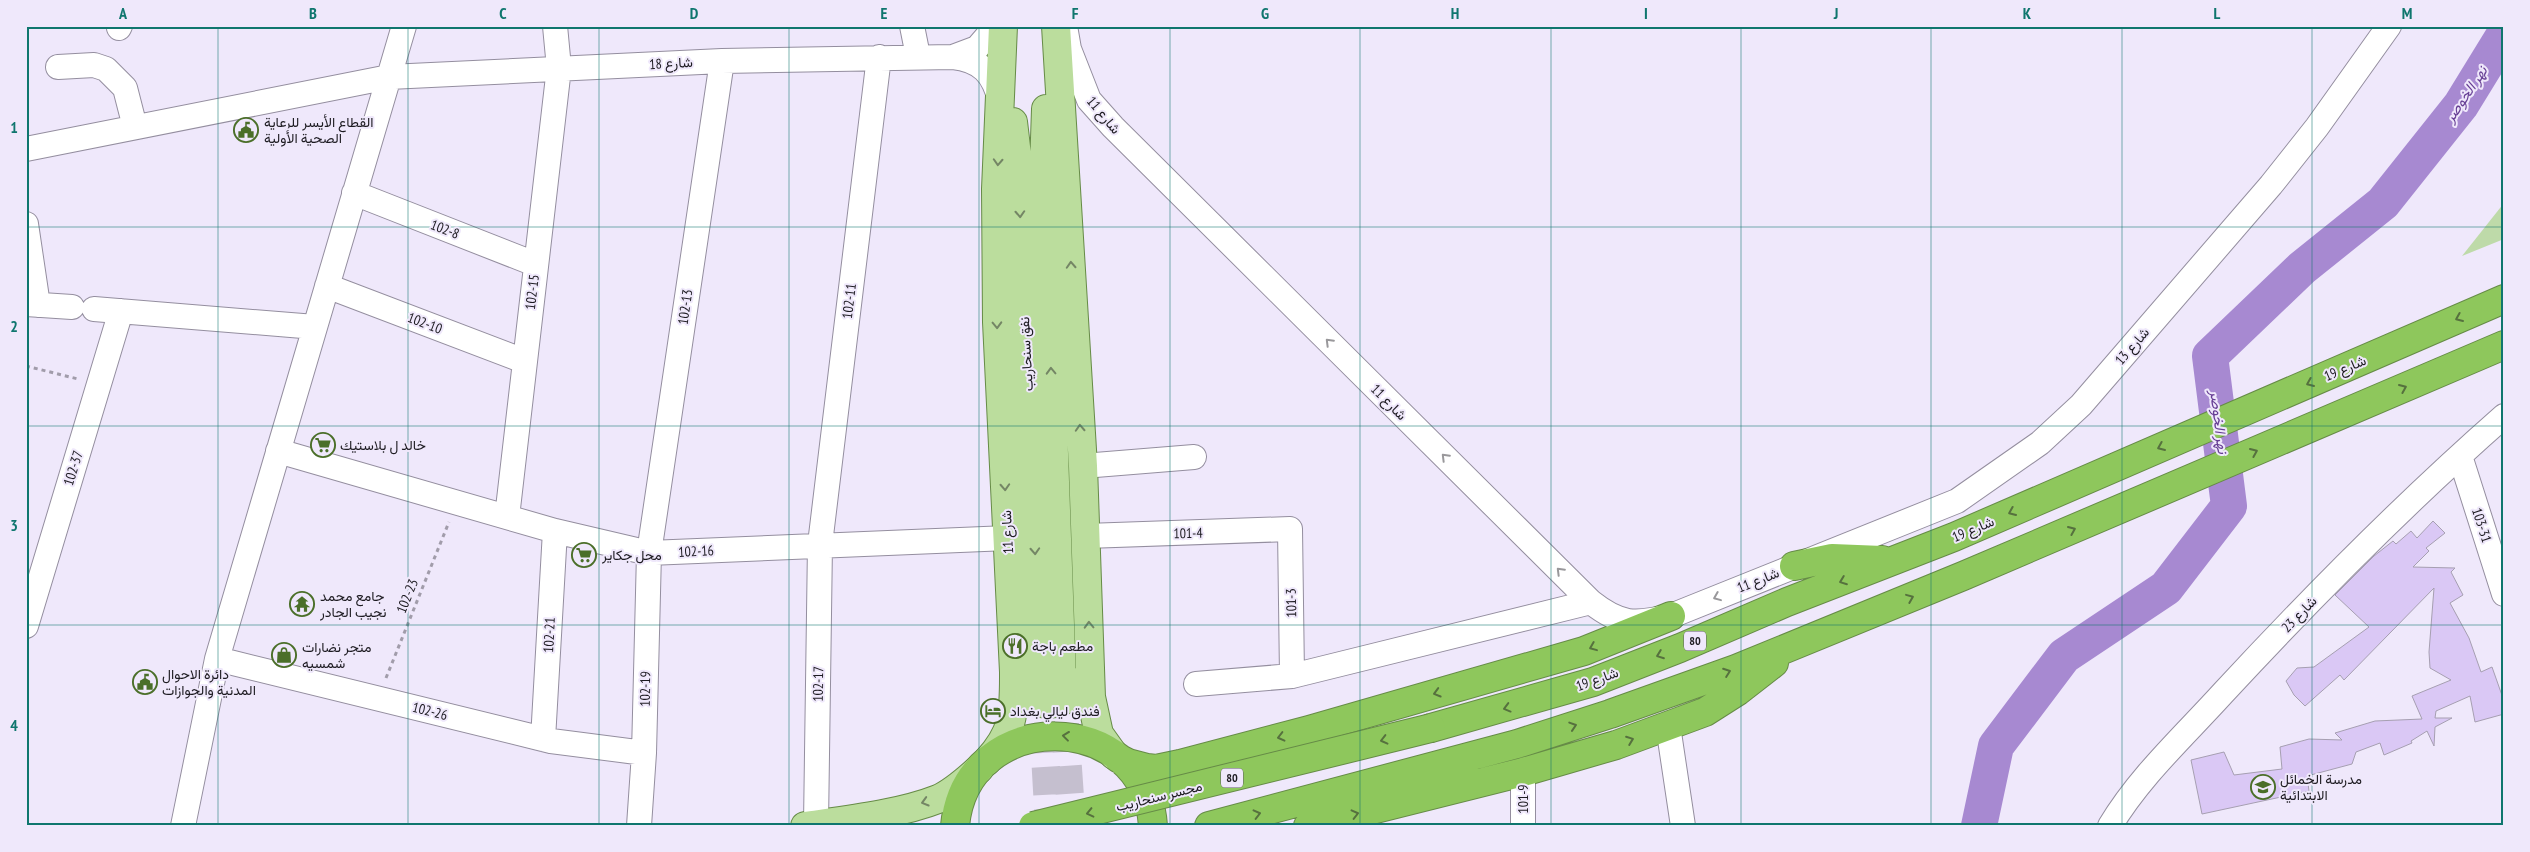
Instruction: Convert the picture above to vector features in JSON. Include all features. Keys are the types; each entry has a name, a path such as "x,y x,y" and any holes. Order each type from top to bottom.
{"highway":[{"name":"شارع 19","path":"1431,728 1593,682 1788,602 1911,555 2504,299"},
{"path":"1209,826 1443,765 1610,714 1736,669 1963,576 2504,345"},
{"path":"1794,566 1832,558 1880,560 1911,555"},
{"path":"955,826 958,806 965,789 984,764 1017,742 1052,735 1087,740 1128,764 1156,769 1309,730 1584,650 1671,616"},
{"path":"1308,826 1523,772 1616,745 1668,726 1705,712 1722,702 1790,650 1814,636"},
{"name":"مجسر سنحاريب","path":"1033,826 1431,728"},
{"path":"1116,756 1141,785 1148,801 1153,826"}],"main road":[{"name":"شارع 11","path":"811,825 894,810 939,798 961,786 984,764 1006,737 1014,713 1014,672 997,322 996,189 1004,26"},
{"name":"نفق سنحاريب","path":"1004,26 1018,164 1052,682 1044,168 1047,97 1056,26"},
{"path":"1056,26 1083,466 1094,720 1099,734 1116,756"},
{"path":"1014,672 1020,690 1028,697 1038,702 1060,702 1078,693 1088,674 1090,662"}],"street":[{"path":"184,826 217,659 404,26"},
{"name":"102-15","path":"507,516 559,68 555,26"},
{"path":"912,26 918,56"},
{"path":"953,56 977,48 996,26"},
{"name":"شارع 11","path":"1065,26 1072,58 1089,100 1113,127 1605,614 1623,622 1644,623 1671,616 1794,566"},
{"name":"شارع 13","path":"1794,566 1957,502 2040,443 2062,424 2087,398 2271,185 2317,127 2389,26"},
{"name":"102-11","path":"820,544 879,56"},
{"path":"953,56 976,62 983,66 997,87 1001,106"},
{"name":"شارع 18","path":"26,149 389,77 722,60 953,56"},
{"name":"102-13","path":"649,553 722,60"},
{"path":"58,67 94,65 106,69 125,88 135,127"},
{"name":"102-8","path":"354,193 535,264"},
{"path":"26,224 32,304 315,328"},
{"name":"102-10","path":"327,286 524,360"},
{"name":"102-37","path":"26,626 120,311"},
{"name":"شارع 23","path":"2110,826 2146,776 2241,674 2406,505 2504,416"},
{"name":"102-16","path":"278,451 555,531 649,553 820,544 1008,538"},
{"name":"103-31","path":"2460,456 2504,594"},
{"path":"1083,466 1194,457"},
{"name":"101-4","path":"1086,536 1290,529"},
{"name":"101-3","path":"1290,529 1292,676"},
{"name":"102-21","path":"543,739 555,531"},
{"name":"102-17","path":"811,825 820,544"},
{"name":"102-19","path":"639,826 644,753 649,553"},
{"path":"1196,684 1292,676 1591,602"},
{"name":"102-26","path":"217,659 543,739 644,753"},
{"path":"1668,726 1683,826"},
{"name":"101-9","path":"1523,772 1523,826"}],"path":[{"path":"26,366 98,384"},
{"name":"102-23","path":"378,698 457,502"}],"green space":[{"path":"2504,203 2504,239 2462,256"}],"building":[{"path":"2433,521 2445,533 2426,548 2429,551 2413,567 2455,568 2451,572 2463,595 2450,603 2469,638 2481,672 2492,667 2504,701 2504,714 2475,722 2470,696 2436,711 2435,718 2452,718 2435,727 2434,746 2427,731 2411,741 2412,743 2384,755 2380,743 2356,752 2352,764 2307,776 2309,791 2202,814 2191,760 2224,752 2234,775 2282,769 2280,747 2309,739 2342,740 2335,733 2375,721 2422,719 2412,696 2451,680 2430,668 2429,652 2434,588 2344,680 2340,675 2305,706 2294,695 2286,681 2297,668 2314,667 2369,627 2335,595 2374,556 2393,541 2396,544 2411,531 2417,538"}],"waterway":[{"name":"نهر الخوصر","path":"1979,826 1996,746 2064,656 2166,588 2229,506 2210,356 2302,268 2383,203 2461,105 2504,35"}],"tunnel":[{"path":"1062,682 1072,826"},
{"path":"1041,683 1049,826"}],"place":[{"name":"القطاع الأيسر للرعاية الصحية الأولية","path":"246,130"},
{"name":"خالد ل بلاستيك","path":"323,445"},
{"name":"محل جكاير","path":"584,555"},
{"name":"جامع محمد نجيب الجادر","path":"302,604"},
{"name":"مطعم باجة","path":"1015,646"},
{"name":"متجر نضارات شمسيه","path":"284,655"},
{"name":"دائرة الاحوال المدنية والجوازات","path":"145,682"},
{"name":"فندق ليالي بغداد","path":"993,711"},
{"name":"مدرسة الخمائل الابتدائية","path":"2263,787"}]}
